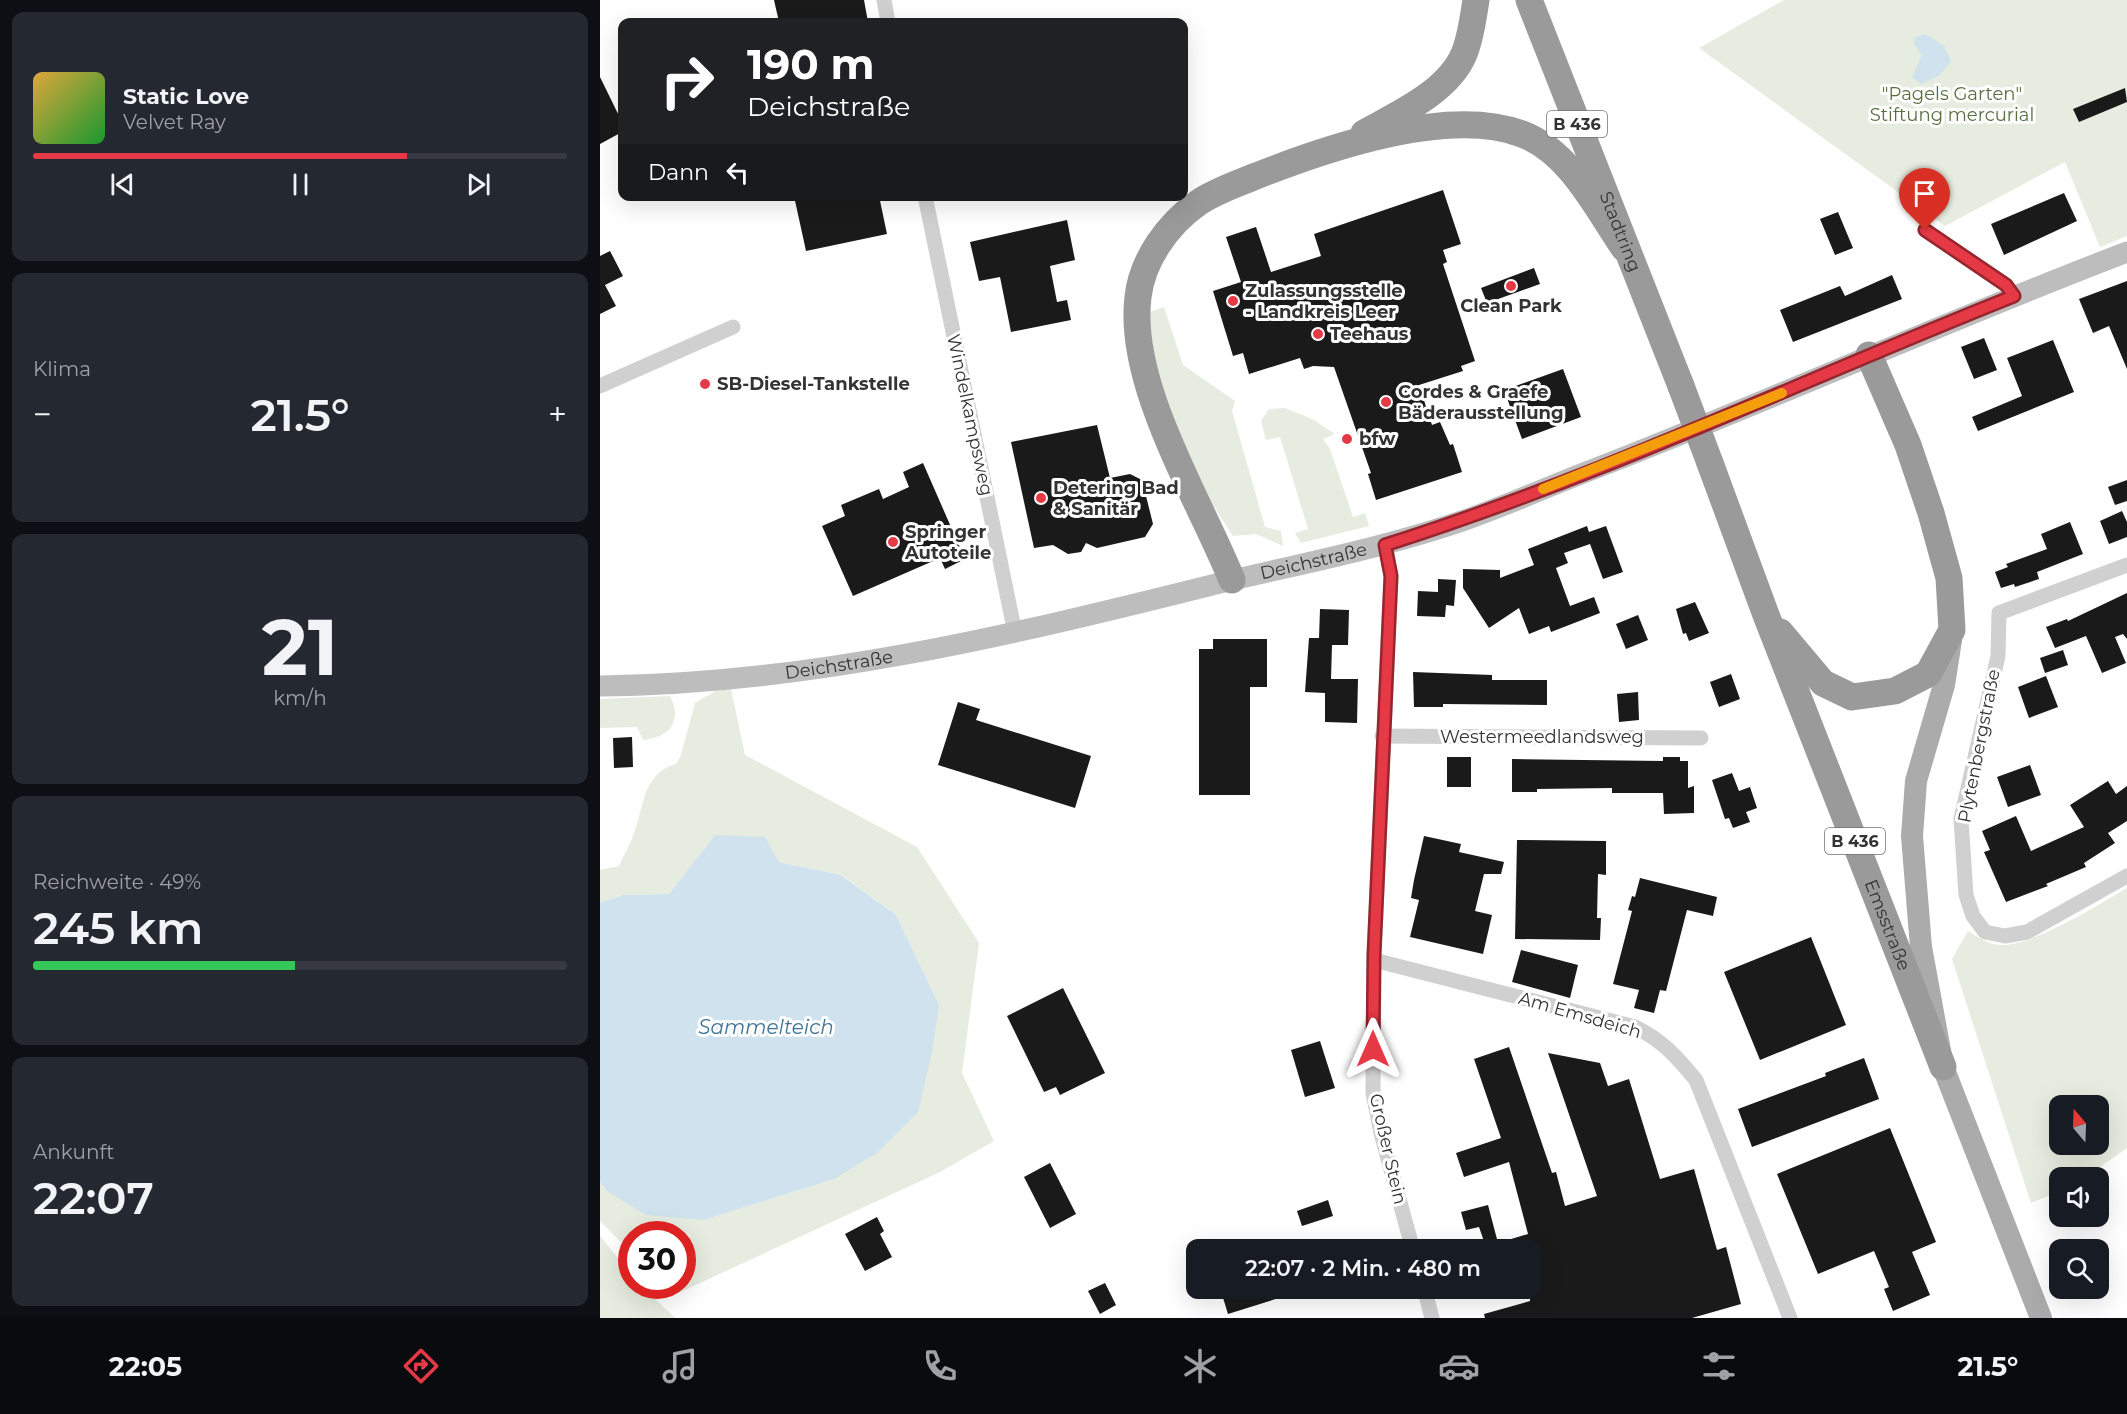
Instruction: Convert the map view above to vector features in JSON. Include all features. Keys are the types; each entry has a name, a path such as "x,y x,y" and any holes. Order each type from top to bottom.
{"highway":[{"path":"1232,580 1168,441 1139,340 1138,294 1145,270 1156,246 1176,222 1198,203 1260,175 1348,142 1424,97 1446,78 1463,56 1472,27 1476,0"},
{"name":"Stadtring","path":"1529,0 1624,248 1710,463"},
{"path":"1348,142 1460,125 1494,128 1523,134 1547,148 1571,171 1624,248"},
{"path":"1766,615 1823,683 1852,697 1895,691 1928,674 1952,630 1949,578 1931,513 1908,445 1869,355"},
{"name":"Emsstraße","path":"1710,463 1766,615 1943,1067"}],"main road":[{"name":"Deichstraße","path":"600,686 724,681 810,671 1015,633 1385,545 1466,520 1724,418 1869,355 2127,252"},
{"path":"1943,1067 1921,947 1912,836 1916,781 1944,685 1952,630"},
{"name":"Emsstraße","path":"1943,1067 2041,1318"}],"street":[{"path":"884,0 887,18"},
{"name":"Windelkampsweg","path":"926,201 1015,633"},
{"path":"1925,230 2006,285 2014,296"},
{"path":"600,386 733,327"},
{"name":"Großer Stein","path":"1385,545 1391,576 1382,736 1374,960 1373,1093 1381,1133 1410,1239"},
{"name":"Plytenbergstraße","path":"2127,565 1999,613 1998,656 1961,819 1966,895 1972,916 1985,932 2005,936 2027,932 2127,876"},
{"name":"Westermeedlandsweg","path":"1382,736 1701,738"},
{"name":"Am Emsdeich","path":"1374,960 1635,1027 1656,1037 1672,1051 1696,1080 1790,1318"},
{"path":"1427,1299 1432,1318"}],"green space":[{"name":"\"Pagels Garten\" Stiftung mercurial","path":"1784,0 2127,0 2127,236 2100,247 2065,162 1945,226 1699,48"},
{"path":"1164,307 1183,365 1235,401 1232,411 1265,527 1281,531 1283,546 1256,534 1233,536 1205,493 1152,368 1147,313"},
{"path":"1285,408 1314,420 1335,434 1323,439 1330,449 1353,517 1365,513 1369,526 1301,543 1295,533 1308,529 1280,437 1266,440 1261,421 1269,409"},
{"path":"731,689 745,755 917,847 979,943 962,1073 994,1141 940,1172 696,1285 696,1221 618,1221 618,1239 600,1221 600,1182 607,1191 704,1220 834,1179 939,1005 896,915 842,875 779,862 715,835 669,894 623,895 600,903 600,870 619,866 633,836 650,784 656,775 676,764 681,755 695,703 716,691"},
{"path":"670,696 674,705 674,720 672,726 660,735 643,740 637,727 600,728 600,699"},
{"path":"2127,888 2127,1148 2100,1167 2049,1167 2049,1196 2031,1203 1952,959 1968,931 1992,944 2014,944 2047,932"},
{"path":"600,1236 618,1258 618,1299 655,1299 675,1318 600,1318"}],"water":[{"path":"1925,34 1944,46 1951,61 1940,75 1921,84 1912,77 1922,55 1914,43 1914,38"},
{"name":"Sammelteich","path":"715,835 765,837 779,862 841,875 896,915 939,1005 932,1052 918,1112 877,1153 834,1179 704,1220 646,1215 607,1191 600,1182 600,903 623,895 669,894"}],"building":[{"path":"774,0 864,0 867,18 778,18"},
{"path":"600,77 618,114 618,134 600,144"},
{"path":"2125,88 2127,102 2079,122 2073,109"},
{"path":"1443,190 1461,244 1443,250 1447,262 1443,264 1475,361 1461,366 1463,371 1419,385 1432,425 1440,422 1450,445 1453,444 1462,472 1376,500 1368,474 1371,473 1334,367 1313,366 1304,369 1300,358 1249,374 1243,353 1233,356 1213,291 1241,282 1226,237 1256,227 1271,272 1321,256 1314,234"},
{"path":"2064,193 2077,221 2004,255 1991,224"},
{"path":"795,201 880,201 887,234 806,251"},
{"path":"1838,212 1853,248 1835,255 1820,219"},
{"path":"1067,220 1075,260 1050,266 1057,302 1067,300 1071,320 1011,332 1000,277 979,281 970,242"},
{"path":"610,251 623,276 605,285 616,306 600,314 600,256"},
{"name":"Clean Park","path":"1534,268 1540,284 1487,303 1481,288"},
{"path":"1892,275 1902,299 1793,342 1780,310 1840,286 1845,296"},
{"path":"2127,281 2127,369 2109,326 2093,333 2079,299"},
{"path":"1984,338 1997,370 1974,379 1961,347"},
{"path":"2053,340 2074,392 1978,431 1972,417 2022,396 2007,358"},
{"path":"1563,369 1581,417 1522,439 1504,390"},
{"name":"Detering Bad & Sanitär","path":"1097,425 1110,478 1130,474 1142,480 1153,524 1145,537 1097,548 1086,543 1081,552 1068,554 1053,545 1034,548 1011,442"},
{"name":"Springer Autoteile","path":"923,463 965,559 945,569 940,558 853,596 822,526 845,516 841,505 879,489 883,499 909,487 903,472"},
{"path":"2127,480 2127,501 2115,505 2108,487"},
{"path":"2122,511 2127,522 2127,537 2109,544 2100,521"},
{"path":"2070,522 2083,554 2037,572 2039,579 2015,587 2014,584 2001,588 1995,572 2008,567 2006,564 2047,549 2041,534"},
{"path":"1587,526 1589,532 1606,526 1623,572 1603,579 1590,544 1564,553 1568,563 1556,568 1570,606 1594,597 1600,613 1551,632 1549,626 1529,634 1519,608 1489,628 1463,588 1463,569 1500,570 1500,578 1534,565 1528,549"},
{"path":"1438,579 1456,580 1454,606 1446,605 1445,617 1417,616 1418,591 1438,592"},
{"path":"2127,593 2127,639 2123,634 2115,637 2126,663 2102,673 2086,636 2055,648 2046,627 2067,619 2068,621"},
{"path":"1695,602 1709,633 1689,641 1686,633 1683,634 1676,609"},
{"path":"1320,609 1349,610 1348,645 1332,645 1331,679 1358,679 1357,723 1325,722 1325,693 1305,692 1309,638 1319,638"},
{"path":"1638,615 1648,640 1626,649 1616,624"},
{"path":"1213,639 1267,639 1267,687 1250,687 1250,795 1199,795 1199,649 1213,649"},
{"path":"2063,650 2068,665 2045,673 2040,658"},
{"path":"1413,672 1492,675 1492,680 1547,680 1547,705 1443,704 1443,707 1414,707"},
{"path":"1731,674 1740,699 1719,707 1710,682"},
{"path":"2046,676 2058,707 2029,718 2018,687"},
{"path":"1638,692 1639,720 1619,722 1617,694"},
{"path":"958,702 980,709 976,720 1091,756 1075,808 938,765"},
{"path":"632,737 633,767 614,768 613,738"},
{"path":"1447,757 1471,757 1471,787 1447,787"},
{"path":"1663,757 1680,757 1680,761 1688,761 1688,788 1694,786 1694,813 1664,814 1663,793 1612,793 1612,788 1537,789 1537,792 1512,792 1512,759 1663,761"},
{"path":"2030,765 2041,795 2008,807 1997,777"},
{"path":"1732,773 1739,791 1750,787 1757,808 1746,812 1750,822 1733,828 1729,818 1725,819 1712,780"},
{"path":"2108,781 2116,794 2127,786 2127,821 2108,833 2115,843 2084,863 2086,867 2046,884 2048,886 2006,902 1984,852 1990,850 1982,831 2016,816 2031,851 2084,827 2070,805"},
{"path":"1424,836 1461,844 1459,852 1504,862 1501,874 1484,874 1475,911 1492,915 1483,954 1410,937 1419,900 1411,898"},
{"path":"1517,840 1606,841 1606,875 1598,874 1597,918 1601,918 1600,940 1515,939"},
{"path":"1640,878 1717,897 1713,916 1687,910 1666,991 1660,990 1654,1013 1634,1008 1639,990 1613,984 1632,911 1628,910 1632,896 1635,897"},
{"path":"1811,937 1846,1025 1760,1060 1724,972"},
{"path":"1521,950 1578,965 1570,998 1512,982"},
{"path":"1063,988 1105,1073 1060,1095 1056,1087 1044,1092 1007,1016"},
{"path":"1320,1041 1335,1088 1305,1097 1291,1050"},
{"path":"1509,1047 1552,1173 1556,1172 1565,1206 1597,1196 1548,1053 1600,1063 1608,1086 1629,1079 1660,1179 1694,1169 1717,1250 1726,1247 1741,1304 1692,1318 1485,1318 1484,1314 1530,1301 1530,1299 1540,1299 1540,1239 1511,1239 1528,1234 1509,1162 1464,1177 1456,1153 1501,1138 1474,1059"},
{"path":"1864,1058 1879,1099 1752,1147 1738,1109 1826,1076 1825,1073"},
{"path":"1890,1128 1936,1242 1912,1252 1930,1295 1893,1311 1884,1289 1889,1287 1874,1251 1818,1274 1777,1174"},
{"path":"1050,1163 1076,1214 1050,1228 1024,1177"},
{"path":"1328,1200 1333,1216 1302,1226 1297,1211"},
{"path":"1488,1205 1497,1239 1483,1239 1479,1227 1466,1230 1461,1212"},
{"path":"877,1217 884,1231 880,1234 892,1257 865,1271 845,1234"},
{"path":"1105,1283 1116,1305 1100,1314 1088,1291"},
{"path":"1223,1299 1276,1299 1228,1314"}],"slow traffic":[{"path":"1543,489 1782,393"}],"place":[{"name":"Clean Park","path":"1511,286"},
{"name":"Zulassungsstelle - Landkreis Leer","path":"1233,301"},
{"name":"Teehaus","path":"1318,334"},
{"name":"SB-Diesel-Tankstelle","path":"705,384"},
{"name":"Cordes & Graefe Bäderausstellung","path":"1386,402"},
{"name":"bfw","path":"1347,439"},
{"name":"Detering Bad & Sanitär","path":"1041,498"},
{"name":"Springer Autoteile","path":"893,542"}],"route":[{"path":"1373,1049 1382,736 1391,576 1385,545 1466,520 1724,418 1897,343 2014,296 2006,285 1925,230"}]}
